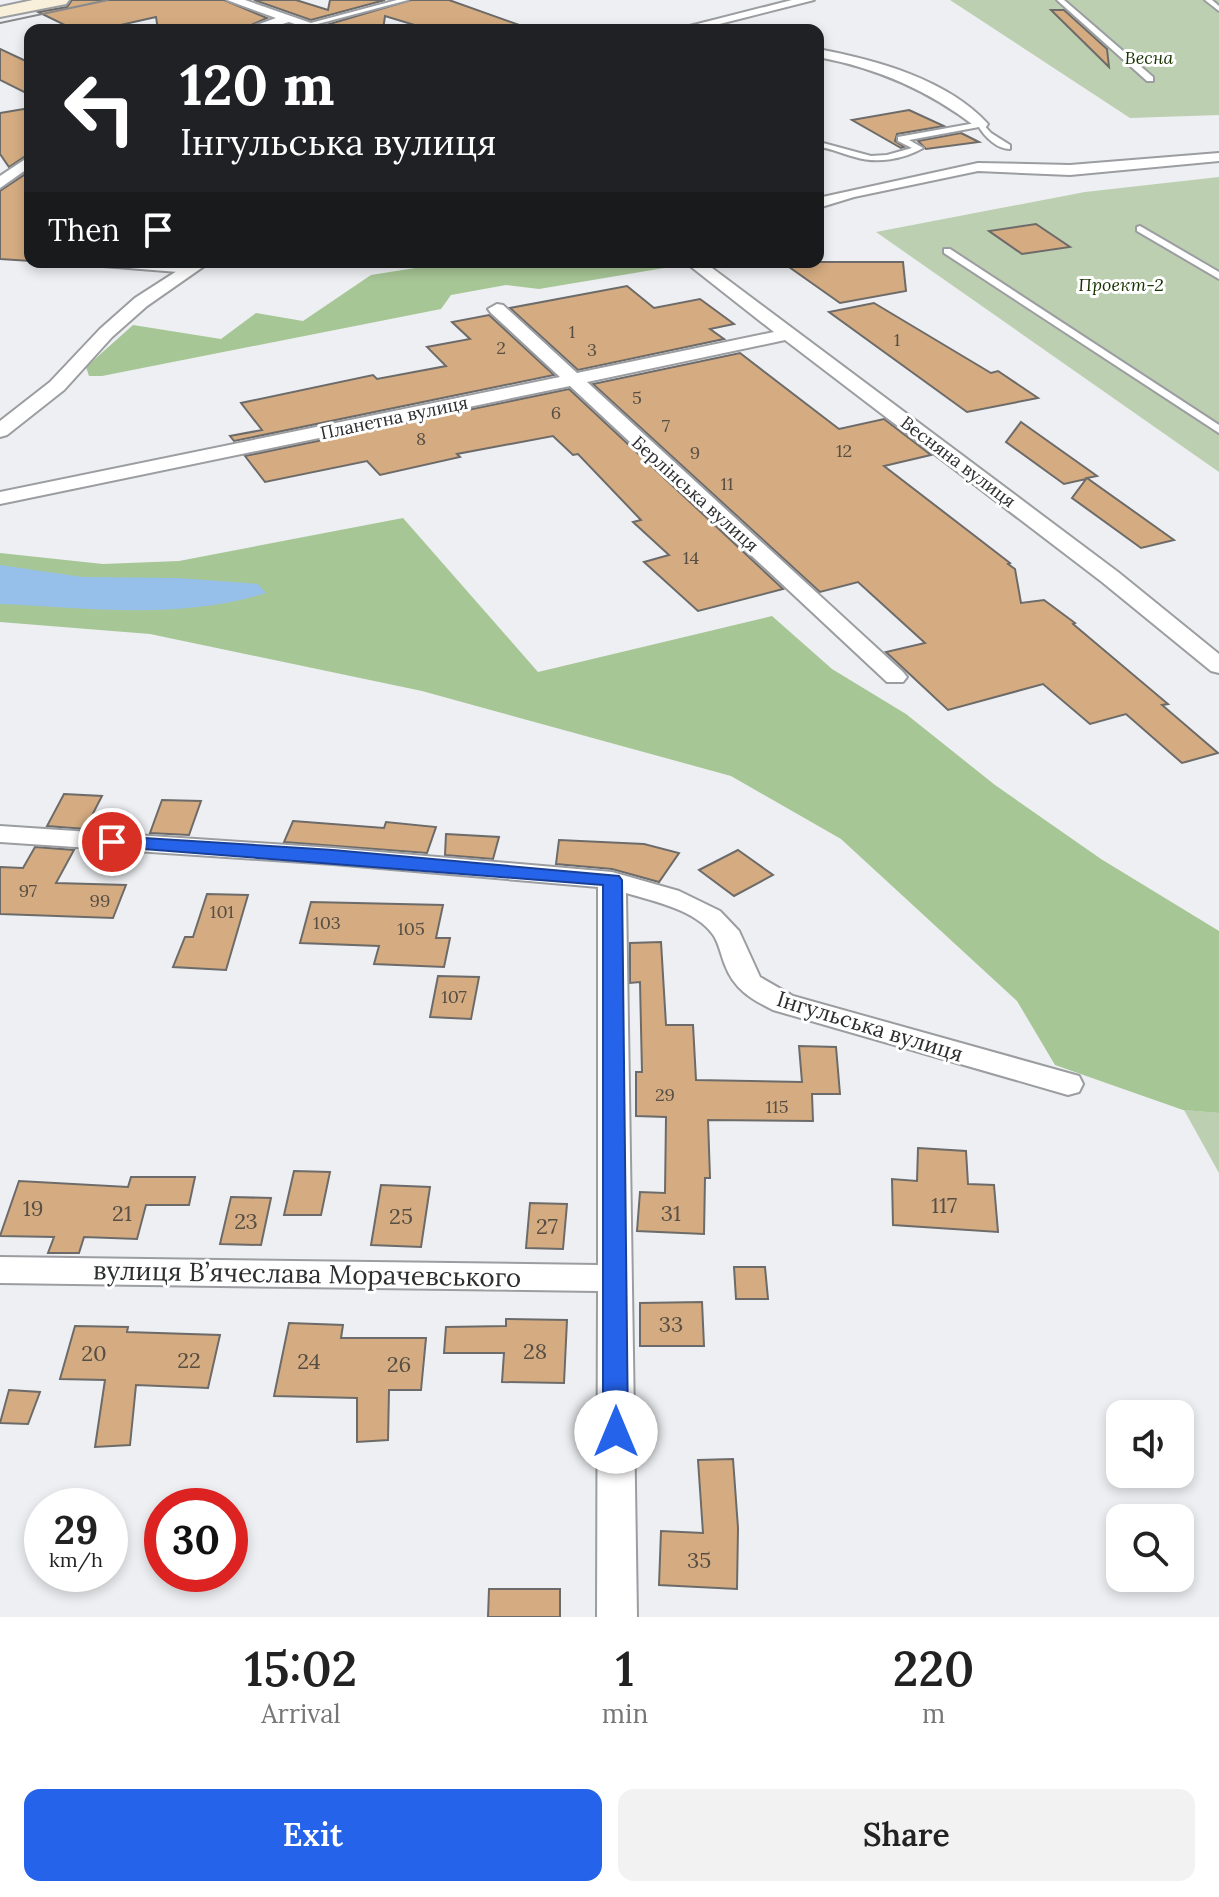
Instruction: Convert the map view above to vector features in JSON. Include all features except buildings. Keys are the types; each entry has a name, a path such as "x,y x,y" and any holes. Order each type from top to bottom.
{"main road":[{"path":"0,12 60,0"}],"street":[{"path":"233,0 310,24"},
{"path":"706,24 808,0"},
{"path":"270,24 290,18"},
{"path":"824,54 865,61 896,72 960,107 981,124"},
{"path":"824,201 978,167 1070,170 1219,157"},
{"path":"0,183 24,158"},
{"path":"0,431 57,386 106,333 141,302 193,268"},
{"name":"Весняна вулиця","path":"701,268 1110,577 1219,666"},
{"name":"Берлінська вулиця","path":"497,309 895,677"},
{"name":"Планетна вулиця","path":"0,498 291,440 788,334"},
{"name":"Інгульська вулиця","path":"0,834 333,856 612,880 651,890 707,916 721,926 733,942 747,981 783,1003 1068,1084"},
{"path":"612,880 617,1617"},
{"name":"вулиця В’ячеслава Морачевського","path":"0,1270 614,1278"}],"lane":[{"path":"310,24 405,0"},
{"path":"1060,0 1150,79"},
{"path":"1208,0 1219,9"},
{"path":"824,145 863,157 889,158 919,148 901,139 981,124 988,135 1007,147"},
{"path":"1140,229 1219,276"},
{"path":"947,251 1219,430"}],"green space":[{"name":"Весна","path":"950,0 1219,0 1219,115 1130,118"},
{"name":"Проект-2","path":"1219,177 1219,472 876,232 1085,192"},
{"path":"415,268 664,268 539,289 506,285 451,295 441,309 102,376 89,376 86,367 133,325 221,339 256,313 303,321 371,275"},
{"path":"403,518 538,672 772,616 832,669 906,714 995,785 1101,859 1219,931 1219,1113 1183,1110 1055,1065 1017,1001 841,839 731,776 422,691 150,634 0,622 0,553 103,564 179,561"},
{"path":"1184,1110 1219,1113 1219,1173"}],"water":[{"path":"0,565 82,577 178,578 258,584 266,593 201,607 168,609 0,604"}],"tram line":[{"path":"0,23 108,0"}],"route":[{"path":"112,842 333,856 612,880 616,1432"}]}
